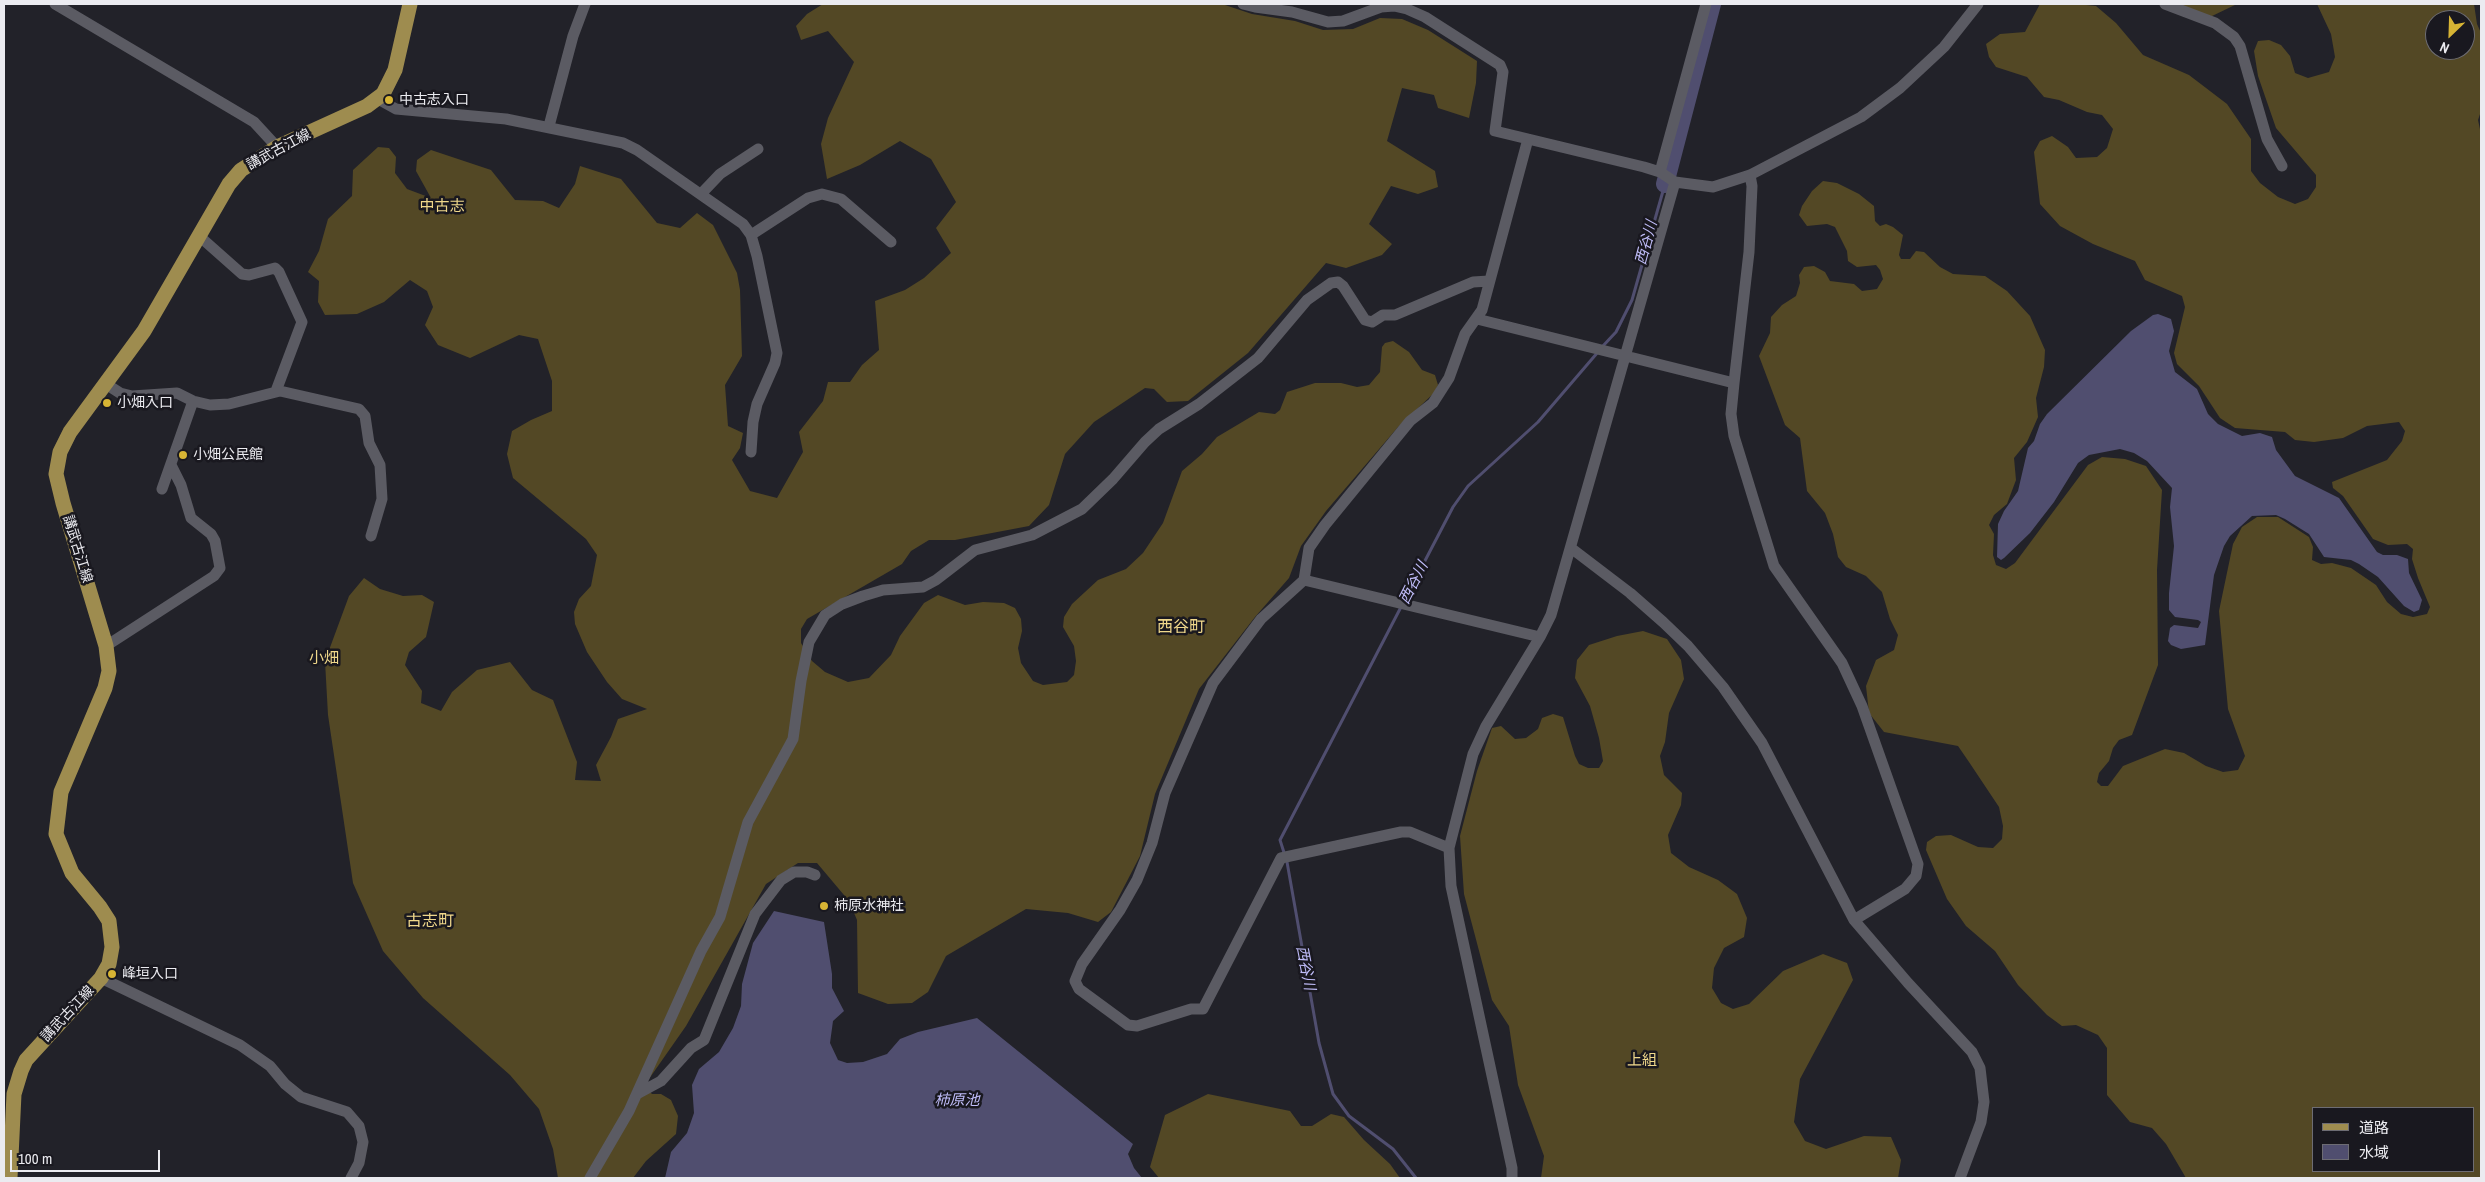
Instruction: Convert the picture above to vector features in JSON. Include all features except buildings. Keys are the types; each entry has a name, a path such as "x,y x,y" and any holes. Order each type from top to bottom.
{"main road":[{"name":"講武古江線","path":"10,1178 14,1094 20,1070 26,1060 101,978 109,964 112,947 108,921 100,907 72,873 58,842 56,821 61,792 108,679 106,646 63,504 56,474 64,441 144,330 198,234 229,184 241,170 277,147 367,106 378,99 390,82 395,70 410,4"}],"street":[{"path":"55,4 254,122 277,147"},
{"path":"549,126 573,36 585,4"},
{"path":"1243,4 1255,8 1292,12 1328,22 1343,21 1367,12 1394,6 1425,17 1500,65 1503,72 1495,131 1660,172 1676,182 1713,187 1750,174 1832,134 1861,117 1892,94 1944,47 1978,4"},
{"path":"1660,172 1706,4"},
{"path":"2165,4 2215,23 2234,37 2240,46 2267,139 2282,166"},
{"path":"378,99 396,109 488,117 549,126 624,143 744,224 751,235 777,353 753,422 751,452"},
{"path":"1449,848 1410,832 1401,832 1284,857 1203,1009 1191,1009 1137,1026 1128,1025 1079,989 1075,981 1082,964 1120,910 1137,880 1152,843 1165,793 1213,683 1261,619 1304,580 1310,548 1325,525 1397,435 1410,421 1432,403 1449,378 1465,334 1482,310 1528,139"},
{"path":"701,194 720,174 758,149"},
{"path":"1750,174 1752,186 1750,252 1731,414 1734,436 1774,566 1842,663 1862,706 1918,864 1916,876 1905,889 1854,920"},
{"path":"1512,1178 1512,1168 1451,886 1449,848 1473,754 1486,726 1540,637 1551,615 1676,182"},
{"path":"751,235 808,198 822,194 841,198 891,242"},
{"path":"198,234 242,274 249,275 275,268 279,272 302,322 276,391"},
{"path":"590,1178 607,1151 637,1094 700,951 720,917 748,822 792,739 809,642 825,615 842,604 883,590 923,587 936,580 975,550 1032,535 1082,509 1113,480 1145,442 1159,429 1199,404 1258,358 1307,300 1331,283 1338,282 1343,286 1365,320 1372,322 1383,315 1395,315 1474,282 1489,281"},
{"path":"1477,319 1625,358 1734,383"},
{"path":"106,384 120,393 132,396 156,395 168,392 177,393 194,401 210,404 229,404 276,391 363,412 370,443 380,465 382,498 371,536"},
{"path":"162,489 194,401"},
{"path":"106,646 214,576 220,568 215,541 211,534 191,518 186,508 184,491 171,465"},
{"path":"1571,548 1630,593 1663,622 1688,646 1722,687 1762,743 1854,920 1908,983 1972,1052 1980,1068 1984,1102 1981,1122 1960,1178"},
{"path":"1304,580 1540,637"},
{"path":"637,1094 661,1081 691,1048 704,1040 755,914 781,880 794,872 807,872 815,875"},
{"path":"101,978 240,1044 270,1066 285,1084 302,1097 347,1112 359,1126 363,1142 359,1163 351,1178"}],"shaded area":[{"path":"823,4 1222,4 1252,14 1295,21 1323,30 1353,29 1380,18 1402,19 1428,30 1477,61 1476,83 1469,118 1438,108 1434,95 1402,88 1387,141 1435,171 1438,187 1418,194 1391,186 1369,224 1392,244 1382,255 1346,268 1326,263 1248,353 1188,401 1167,402 1154,389 1145,388 1094,422 1065,454 1049,505 1029,526 955,540 929,540 911,551 902,564 807,619 801,629 801,643 812,661 825,672 848,682 869,678 891,655 900,636 924,603 938,595 965,605 983,602 1004,603 1015,608 1021,619 1022,631 1018,648 1021,663 1033,681 1043,685 1067,682 1074,675 1076,661 1074,646 1063,627 1064,617 1072,604 1098,580 1126,569 1143,553 1163,523 1182,471 1202,454 1217,437 1259,412 1275,414 1280,410 1287,392 1315,383 1341,383 1357,387 1369,385 1380,372 1382,347 1385,343 1393,341 1409,352 1422,370 1435,375 1438,385 1434,393 1398,427 1326,511 1301,546 1289,578 1255,617 1199,689 1155,794 1140,856 1111,912 1098,922 1068,913 1026,909 946,956 928,992 912,1003 888,1004 858,993 857,920 849,901 817,863 798,863 766,884 686,1026 644,1086 652,1094 661,1094 671,1100 678,1116 676,1134 646,1161 633,1178 558,1178 553,1149 539,1109 510,1075 423,998 383,951 353,883 328,715 325,661 349,596 364,578 380,589 403,596 422,595 434,602 426,637 409,652 405,665 422,691 421,703 441,711 452,692 477,670 510,662 532,690 553,700 577,762 575,780 601,781 596,765 618,719 647,709 622,699 607,682 587,652 575,624 574,612 579,599 591,586 597,555 586,539 513,478 507,454 512,431 552,411 552,381 538,339 519,335 470,358 438,345 425,325 433,307 427,291 410,280 384,302 357,314 325,315 318,302 319,281 308,272 319,251 328,219 352,196 353,170 378,147 389,148 396,157 395,173 407,189 431,198 416,171 417,160 431,150 491,170 515,200 543,201 559,208 575,184 580,166 621,179 657,223 680,228 697,213 713,225 737,273 740,290 742,356 725,385 728,426 743,433 740,448 732,460 750,491 777,498 803,452 799,432 823,401 828,382 850,382 862,365 879,350 875,301 905,290 924,278 951,253 936,228 956,202 931,159 900,141 860,165 827,179 821,144 828,118 854,62 828,31 801,40 796,26 807,14"},
{"path":"2040,4 2096,6 2116,23 2143,55 2189,75 2227,104 2251,139 2251,171 2260,183 2278,197 2295,204 2308,199 2316,187 2316,175 2276,128 2258,76 2254,51 2258,41 2269,40 2281,45 2290,56 2295,73 2308,78 2329,72 2335,57 2331,34 2317,4 2474,4 2475,10 2425,10 2425,60 2475,60 2475,11 2477,24 2481,33 2481,111 2478,120 2481,134 2481,1178 2186,1178 2166,1144 2152,1128 2130,1122 2107,1095 2107,1048 2098,1035 2076,1025 2062,1026 2047,1015 2018,985 1995,951 1966,926 1947,899 1926,850 1927,842 1936,836 1951,835 1978,847 1993,848 2002,839 2003,826 1999,807 1958,746 1884,732 1869,713 1866,686 1876,660 1894,650 1898,635 1890,619 1882,592 1866,576 1846,567 1838,557 1833,534 1825,513 1807,491 1800,438 1785,425 1759,356 1770,333 1771,317 1782,305 1796,296 1800,283 1799,275 1804,267 1814,266 1825,272 1830,281 1854,284 1862,291 1877,289 1883,279 1876,265 1857,267 1848,261 1847,251 1835,227 1827,224 1807,226 1799,215 1802,206 1812,191 1823,181 1837,183 1859,194 1874,206 1875,221 1880,226 1886,224 1903,235 1899,255 1901,259 1910,259 1916,251 1924,252 1940,267 1953,274 1985,276 2007,291 2030,316 2045,350 2044,367 2036,398 2038,417 2027,442 2014,458 2016,480 2007,504 1994,515 1989,525 1994,534 1993,555 1996,565 2006,569 2015,563 2088,465 2102,457 2125,459 2146,466 2162,490 2157,570 2158,665 2132,735 2119,740 2113,748 2109,761 2099,773 2097,782 2101,786 2108,786 2123,766 2165,749 2184,753 2206,766 2223,772 2238,770 2245,756 2228,709 2219,611 2233,544 2242,527 2257,517 2278,517 2309,537 2313,547 2312,560 2321,564 2332,563 2351,568 2376,585 2387,602 2401,614 2413,617 2427,614 2430,607 2412,559 2413,549 2407,544 2388,545 2373,539 2343,496 2333,488 2332,482 2387,460 2402,441 2405,431 2399,422 2367,426 2343,438 2314,442 2295,440 2285,432 2235,428 2220,418 2199,386 2177,364 2174,353 2185,307 2182,296 2145,280 2135,261 2093,244 2060,226 2040,204 2034,152 2040,141 2052,136 2068,147 2076,158 2097,157 2107,148 2113,129 2102,115 2087,112 2059,100 2044,97 2027,77 1996,67 1989,57 1986,44 2000,34 2025,32"},
{"path":"2177,4 2237,4 2210,17"},
{"path":"1643,631 1667,639 1681,660 1684,679 1669,713 1665,742 1660,756 1664,775 1682,793 1681,805 1668,835 1671,853 1689,867 1718,880 1737,894 1747,918 1744,937 1724,948 1714,968 1712,988 1721,1003 1733,1009 1749,1004 1783,971 1823,954 1847,963 1853,980 1800,1079 1794,1122 1805,1141 1826,1149 1864,1136 1891,1137 1901,1160 1898,1178 1541,1178 1544,1156 1518,1085 1509,1026 1492,1000 1464,894 1460,836 1477,771 1492,728 1501,726 1515,739 1526,738 1538,729 1542,718 1553,714 1563,717 1579,764 1588,768 1599,768 1603,761 1599,738 1590,706 1575,678 1577,660 1589,645 1617,636"},
{"path":"1208,1094 1290,1111 1301,1126 1312,1126 1331,1114 1344,1117 1364,1140 1390,1164 1400,1178 1159,1178 1150,1167 1165,1115"}],"water":[{"path":"2158,314 2171,319 2174,331 2169,351 2175,372 2197,389 2208,414 2218,424 2242,436 2260,433 2272,437 2276,450 2295,476 2339,498 2377,552 2383,555 2397,555 2408,559 2409,573 2422,600 2419,610 2414,612 2404,606 2378,577 2359,564 2351,560 2324,557 2309,534 2285,519 2276,515 2252,516 2230,536 2224,546 2214,575 2205,645 2181,649 2171,645 2168,641 2170,628 2174,625 2198,628 2201,622 2175,617 2169,610 2174,546 2170,507 2172,488 2147,461 2134,453 2120,449 2089,455 2078,463 2054,502 2030,533 2004,558 2001,560 1997,557 1998,524 2004,511 2018,491 2028,448 2034,441 2040,424 2047,414 2131,331 2153,315"},
{"name":"柿原池","path":"774,911 824,922 832,974 832,988 844,1011 833,1021 830,1043 838,1060 847,1063 863,1062 887,1054 900,1039 918,1032 977,1018 1133,1144 1128,1154 1134,1168 1142,1178 665,1178 671,1152 687,1133 694,1113 692,1085 699,1069 719,1052 733,1028 741,1006 742,984 753,943"}],"waterway":[{"name":"西谷川","path":"1665,184 1712,4"},
{"name":"西谷川","path":"1602,347 1616,332 1632,300 1665,184"},
{"name":"西谷川","path":"1404,601 1453,507 1468,486 1538,422 1598,352"},
{"name":"西谷川","path":"1401,607 1280,840 1287,862 1319,1043 1333,1094 1349,1116 1393,1149 1416,1178"}],"place":[{"name":"中古志入口","path":"389,100"},
{"name":"小畑入口","path":"107,403"},
{"name":"小畑公民館","path":"183,455"},
{"name":"柿原水神社","path":"824,906"},
{"name":"峰垣入口","path":"112,974"}],"district":[{"name":"中古志","path":"442,207"},
{"name":"西谷町","path":"1181,628"},
{"name":"小畑","path":"324,659"},
{"name":"古志町","path":"430,922"},
{"name":"上組","path":"1642,1061"}]}
